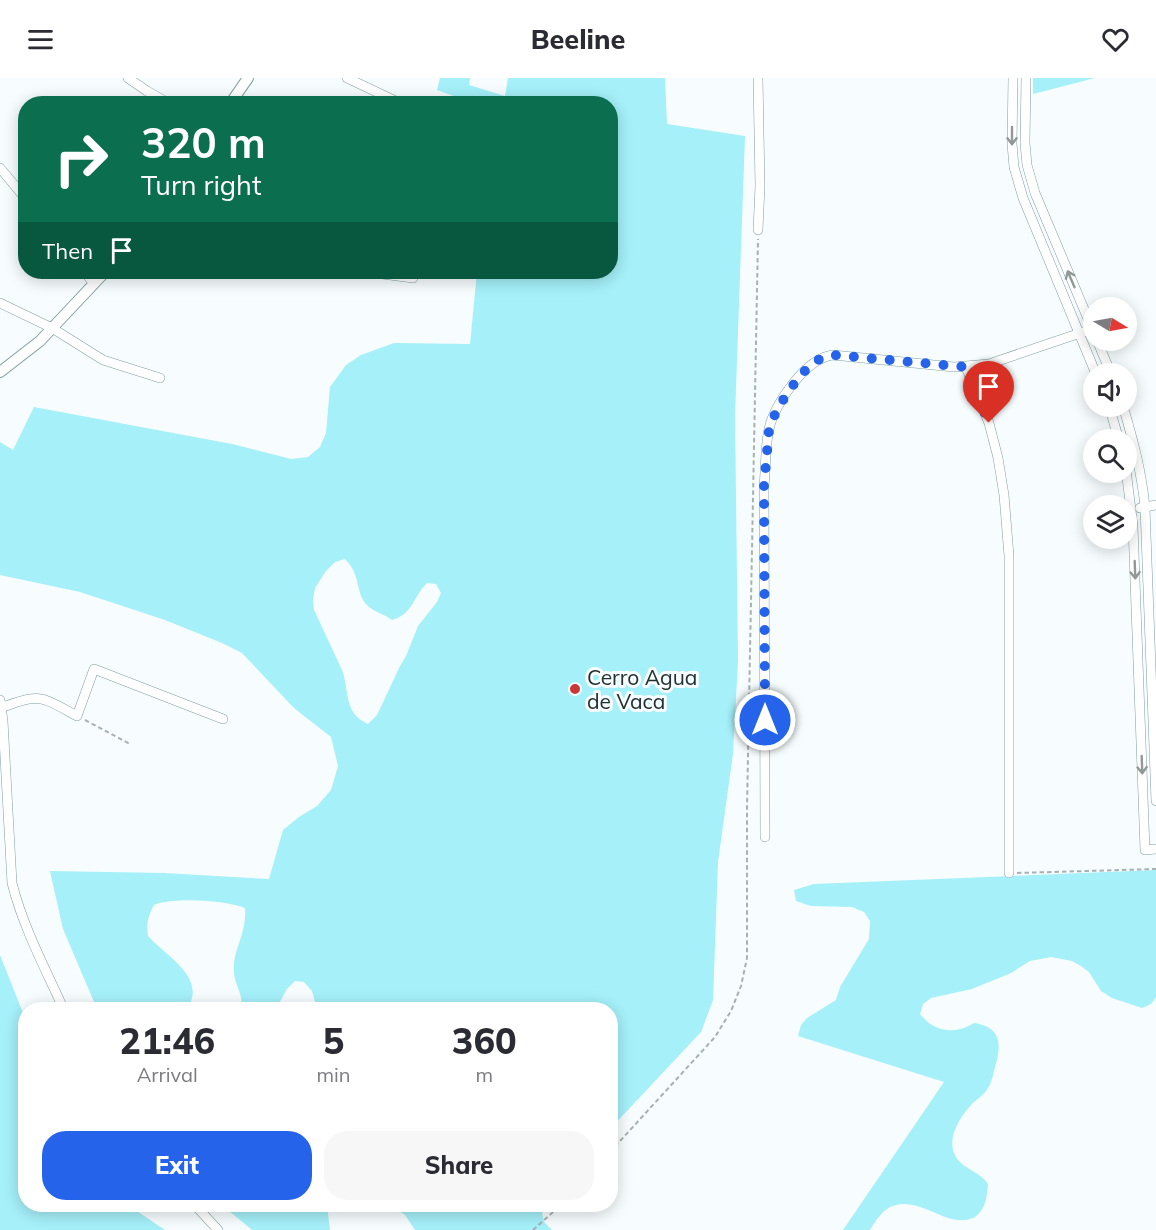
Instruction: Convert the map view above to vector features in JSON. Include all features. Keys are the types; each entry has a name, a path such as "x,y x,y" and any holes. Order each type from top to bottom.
{"street":[{"path":"128,78 156,96"},
{"path":"236,96 248,78"},
{"path":"347,78 385,96"},
{"path":"758,78 760,186 758,230"},
{"path":"1013,78 1014,167 1023,198 1091,363"},
{"path":"1026,78 1027,165 1035,194 1083,307"},
{"path":"0,168 18,189"},
{"path":"90,279 94,284"},
{"path":"0,372 40,341 99,279"},
{"path":"0,303 52,328 103,360 160,378"},
{"path":"765,837 764,486 769,430 777,409 800,375 824,357 834,355 966,367 989,364 1083,332"},
{"path":"966,367 989,423 1004,495 1009,556 1009,873"},
{"path":"1126,417 1138,460 1145,507 1156,801"},
{"path":"1137,508 1156,506"},
{"path":"1133,549 1144,850 1156,849"},
{"path":"60,1002 30,937 17,904 12,883 1,704 41,697 77,716 94,669 223,719"},
{"path":"201,1212 218,1230"}],"path":[{"path":"618,1143 715,1037 731,1011 741,986 747,958 747,808 758,230"},
{"path":"77,716 130,744"},
{"path":"1009,873 1156,869"},
{"path":"533,1230 553,1212"}],"shaded area":[{"path":"440,78 470,78 469,85 505,96 454,96 437,90"},
{"path":"508,78 665,78 667,124 745,136 735,416 738,661 733,754 718,862 713,1000 701,1032 618,1121 618,1002 315,1002 312,991 304,982 295,981 287,989 280,1002 241,1002 234,964 244,926 245,908 212,901 186,900 154,905 147,924 148,936 182,968 189,978 192,987 190,1002 94,1002 63,929 50,871 164,873 269,879 283,830 317,806 331,790 338,766 331,737 294,708 242,653 165,620 80,592 0,575 0,442 13,450 34,407 232,444 291,459 308,457 320,447 326,433 330,387 346,365 361,355 394,343 470,344 476,279 618,279 618,96 505,96","holes":["345,559 354,572 363,600 392,620 409,609 427,583 436,584 441,593 437,602 418,626 377,715 368,724 360,719 351,708 342,670 314,610 313,600 315,588 335,562"]},
{"path":"1033,78 1095,78 1033,94"},
{"path":"1156,870 1156,997 1151,1004 1142,1008 1112,998 1101,991 1089,972 1081,966 1072,961 1051,957 1030,961 1011,973 972,989 931,998 923,1004 920,1014 932,1025 952,1030 974,1023 983,1025 990,1028 999,1044 990,1083 984,1093 963,1114 952,1144 959,1161 988,1184 985,1202 979,1214 965,1220 955,1220 916,1206 896,1205 877,1218 870,1230 843,1230 944,1082 798,1036 801,1025 807,1018 836,1000 840,987 869,939 870,921 864,912 852,907 811,906 796,901 794,890 814,884"},
{"path":"0,955 19,1002 18,1212 138,1212 165,1230 0,1230"},
{"path":"230,1212 328,1212 330,1230 252,1230"},
{"path":"401,1212 542,1212 544,1222 552,1230 415,1230"}],"place":[{"name":"Cerro Agua de Vaca","path":"575,689"}],"route":[{"path":"765,720 764,486 769,430 777,409 800,375 818,360 834,355 966,367 989,423"}]}
